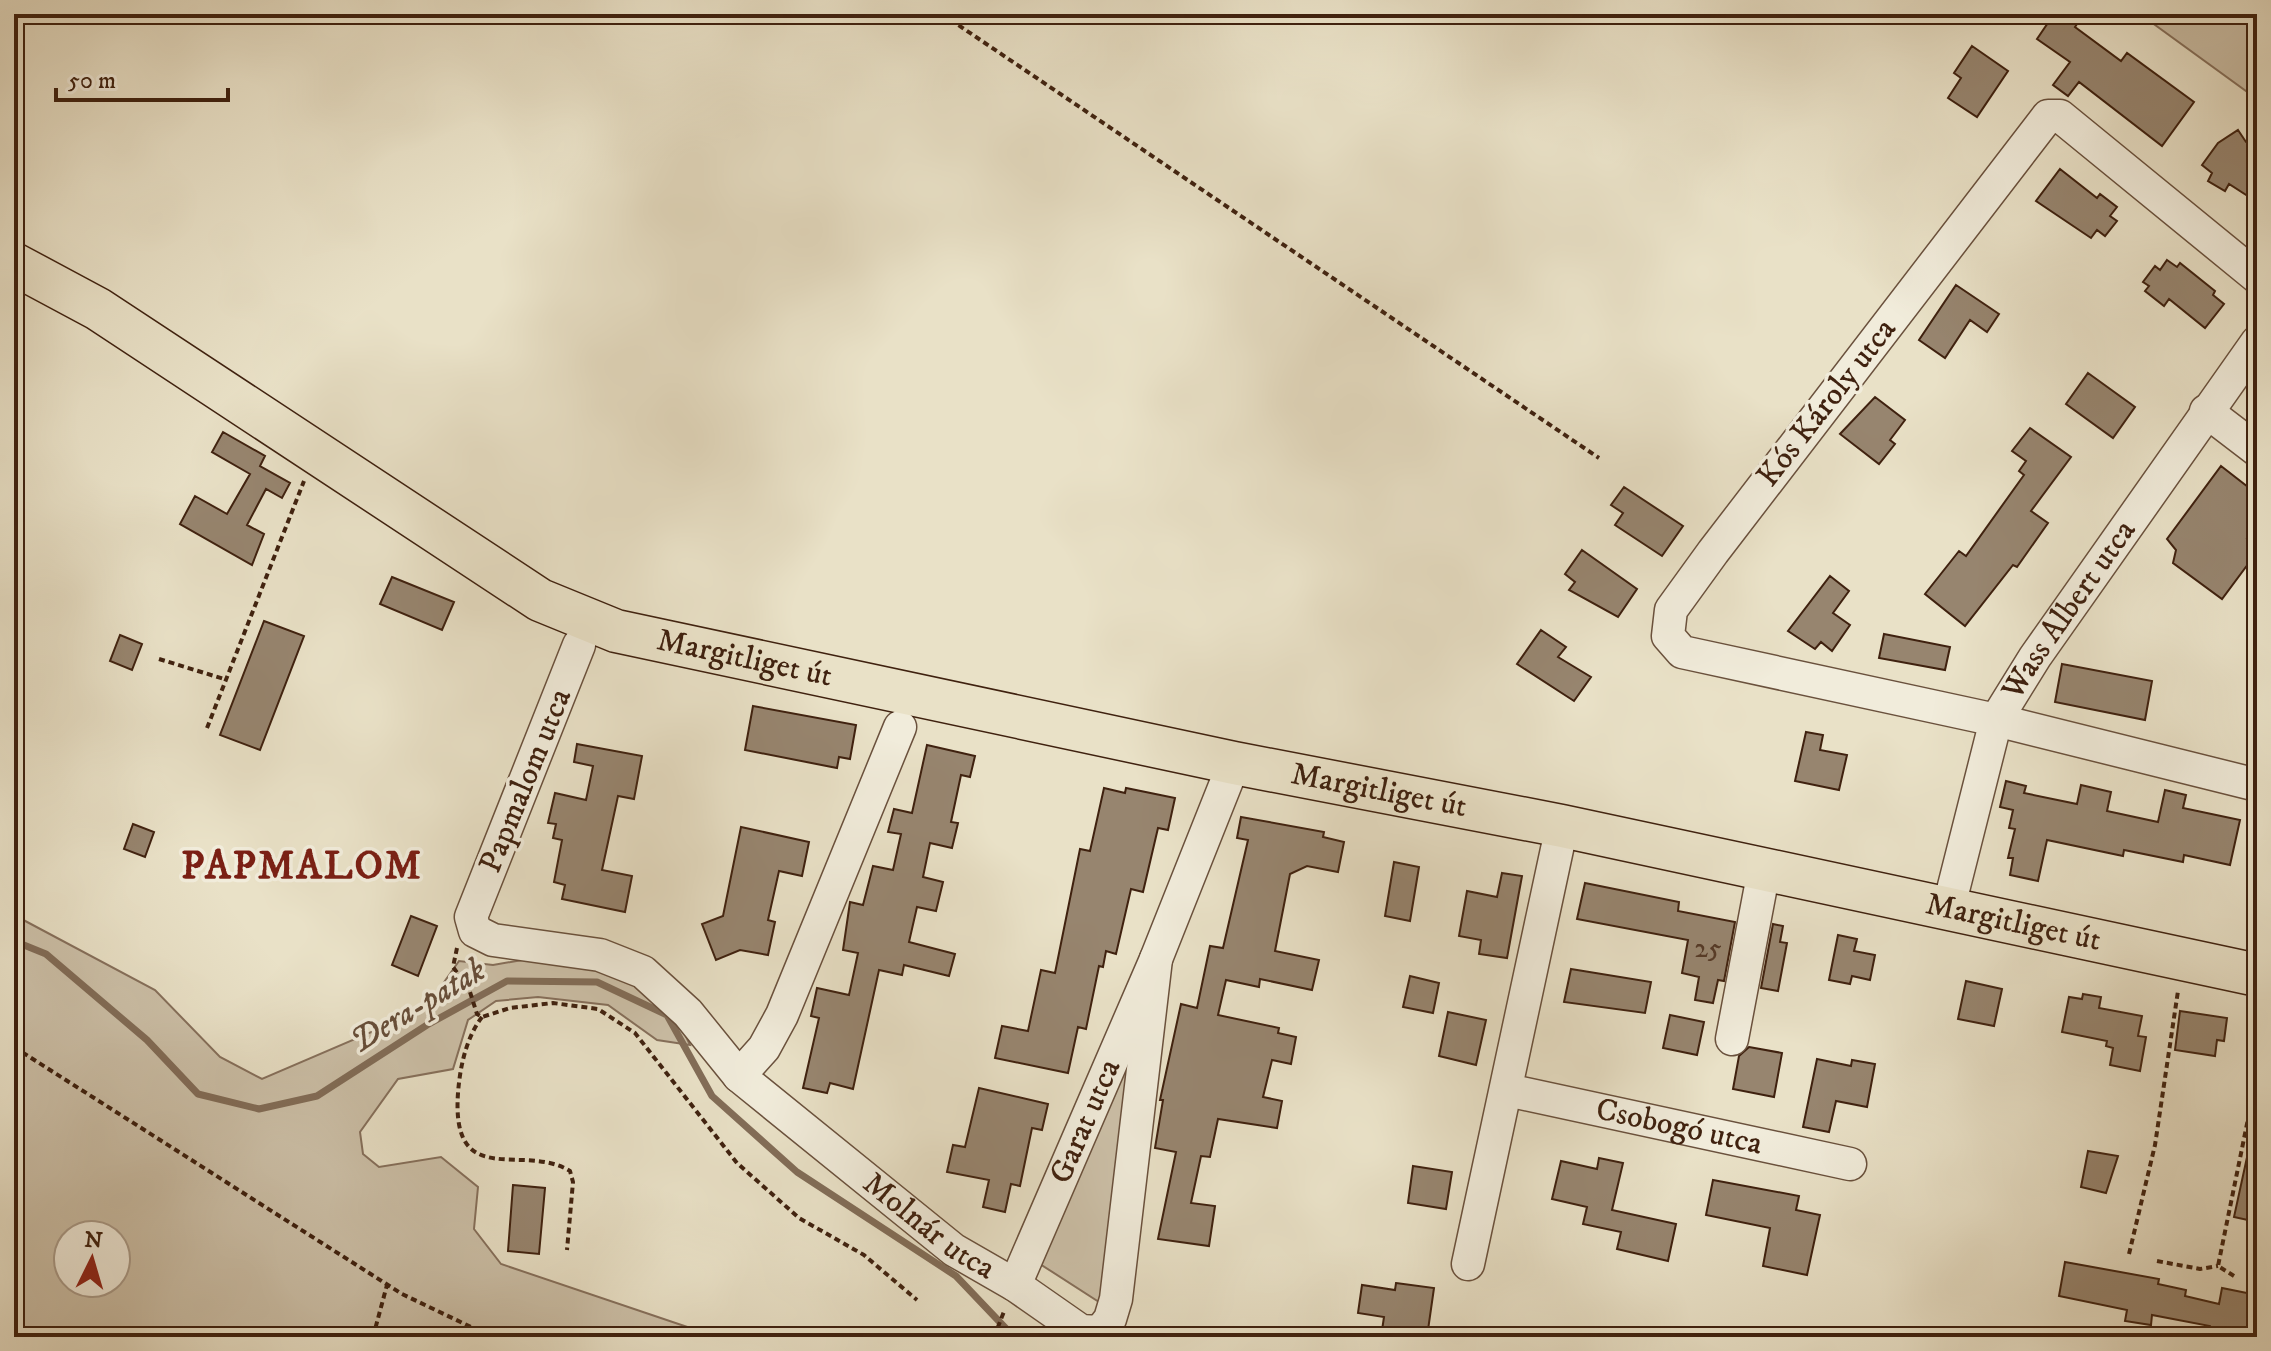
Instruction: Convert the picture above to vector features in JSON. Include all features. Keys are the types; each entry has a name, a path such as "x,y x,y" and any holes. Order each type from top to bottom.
{"main road":[{"name":"Margitliget út","path":"14,264 98,309 540,600 616,631 1234,763 1562,826 2257,975"}],"street":[{"name":"Kós Károly utca","path":"1996,720 1682,652 1668,636 1671,610 2048,116 2060,116 2257,277"},
{"name":"Wass Albert utca","path":"1948,910 1996,720 2035,657 2257,342"},
{"path":"2206,411 2257,450"},
{"name":"Papmalom utca","path":"471,917 579,645"},
{"path":"1996,720 2257,785"},
{"path":"739,1076 764,1048 782,1015 900,727"},
{"name":"Garat utca","path":"1012,1290 1156,959 1234,763"},
{"path":"1468,1264 1562,826"},
{"path":"1732,1039 1764,870"},
{"name":"Molnár utca","path":"471,917 475,931 493,940 600,955 643,972 688,1013 739,1076 954,1250 1012,1290 1081,1331 1100,1332 1110,1319 1116,1299"},
{"name":"Garat utca","path":"1116,1299 1156,959"},
{"name":"Csobogó utca","path":"1507,1090 1850,1164"}],"path":[{"path":"942,14 1599,458"},
{"path":"207,728 316,453"},
{"path":"159,659 224,679"},
{"path":"2129,1254 2155,1145 2183,961"},
{"path":"469,989 477,1014 482,1017"},
{"path":"567,1250 573,1182 570,1171 555,1161 490,1159 465,1142 457,1120 460,1075 472,1029 482,1017 510,1008 553,1003 598,1009 635,1033 737,1163 799,1218 864,1255 917,1300"},
{"path":"14,1047 388,1284 492,1337"},
{"path":"2218,1266 2257,1075"},
{"path":"2157,1261 2200,1269 2218,1266 2234,1276"},
{"path":"373,1337 388,1284"},
{"path":"994,1337 1012,1290"}],"shaded area":[{"path":"2140,14 2257,14 2257,99"},
{"path":"14,915 155,990 220,1057 262,1079 425,1009 459,961 493,965 534,958 584,966 645,983 676,1015 690,1045 657,1040 608,1005 538,997 496,1001 468,1020 453,1069 398,1079 360,1132 363,1154 379,1167 441,1157 478,1187 474,1229 501,1264 717,1337 14,1337"},
{"path":"1139,1022 1106,1295 1099,1302 1040,1264"}],"building":[{"path":"2054,14 2084,14 2075,27 2121,61 2127,53 2194,102 2162,146 2079,82 2068,96 2053,85 2070,62 2037,39"},
{"path":"1972,46 2008,71 1977,117 1948,98 1961,78 1954,73"},
{"path":"2238,130 2246,142 2257,145 2257,202 2229,184 2225,191 2208,181 2212,173 2202,165 2218,143"},
{"path":"2060,169 2097,198 2100,194 2117,207 2110,216 2117,221 2105,236 2097,230 2091,238 2036,201"},
{"path":"2167,260 2177,267 2180,263 2215,291 2213,295 2224,304 2205,328 2169,299 2164,306 2145,291 2149,286 2143,282 2155,266 2160,270"},
{"path":"1956,285 1999,314 1987,332 1970,320 1945,358 1919,340"},
{"path":"2088,373 2135,407 2113,438 2066,404"},
{"path":"1875,397 1905,420 1890,440 1895,444 1879,464 1840,434"},
{"path":"2030,428 2071,457 2031,511 2048,523 2017,567 2013,565 1965,626 1925,594 1959,551 1966,556 2024,475 2019,471 2026,461 2012,451"},
{"path":"223,432 265,456 260,466 290,483 282,498 266,489 247,525 264,534 252,565 180,524 195,496 227,514 250,474 212,452"},
{"path":"2221,466 2257,494 2257,524 2247,538 2257,546 2257,552 2222,599 2173,563 2176,550 2167,539"},
{"path":"1624,487 1683,526 1662,556 1615,525 1623,513 1611,505"},
{"path":"1582,550 1637,589 1618,617 1569,590 1575,582 1565,574"},
{"path":"1830,576 1849,591 1833,613 1850,625 1832,651 1821,642 1815,649 1788,631"},
{"path":"392,577 454,602 442,630 380,604"},
{"path":"264,621 304,636 260,750 220,735"},
{"path":"1541,630 1566,647 1558,657 1591,677 1574,701 1517,664"},
{"path":"1884,634 1950,647 1945,670 1879,658"},
{"path":"120,635 142,644 132,670 110,661"},
{"path":"2062,664 2152,681 2145,720 2055,702"},
{"path":"753,706 856,725 850,759 839,757 837,768 745,750"},
{"path":"1806,732 1823,735 1820,750 1847,755 1839,790 1795,781"},
{"path":"577,744 642,756 634,799 618,796 602,870 632,876 625,912 562,899 565,885 554,882 562,840 553,838 556,824 548,823 555,793 586,800 593,766 574,762"},
{"path":"927,745 975,756 970,777 961,775 951,822 958,823 952,848 930,843 923,877 943,882 936,911 917,907 909,942 955,954 949,976 904,965 902,975 879,970 853,1089 830,1083 827,1093 803,1088 819,1018 811,1016 817,988 849,995 858,953 843,950 850,902 863,905 873,866 893,870 901,834 888,832 894,809 912,813"},
{"path":"2006,781 2026,786 2024,793 2077,804 2081,785 2111,792 2107,811 2158,822 2165,790 2186,795 2183,808 2240,820 2230,865 2184,855 2183,862 2124,850 2123,856 2047,840 2038,881 2010,875 2013,858 2008,858 2015,829 2009,828 2013,810 2000,807"},
{"path":"1104,788 1125,793 1126,788 1175,798 1168,830 1158,828 1143,892 1131,889 1116,954 1106,951 1103,967 1099,966 1086,1029 1078,1027 1068,1073 995,1058 1002,1026 1028,1031 1041,970 1055,973 1080,849 1090,851"},
{"path":"1241,817 1324,832 1323,837 1344,842 1338,872 1307,866 1290,874 1275,951 1319,960 1312,990 1260,979 1259,987 1226,980 1218,1015 1279,1028 1278,1033 1296,1037 1291,1064 1272,1060 1263,1097 1282,1101 1277,1128 1218,1119 1210,1157 1201,1156 1191,1203 1215,1206 1209,1246 1158,1239 1176,1152 1155,1148 1163,1100 1160,1100 1181,1004 1197,1008 1210,946 1223,948 1248,840 1237,838"},
{"path":"133,824 154,832 145,857 124,849"},
{"path":"741,827 809,842 802,876 779,871 768,920 775,922 768,955 740,950 716,960 702,924 723,916"},
{"path":"1394,862 1419,867 1410,921 1385,916"},
{"path":"1502,873 1522,876 1507,958 1479,954 1481,940 1459,936 1467,891 1497,897"},
{"path":"1585,883 1679,902 1678,911 1735,922 1724,981 1718,980 1713,1003 1695,1000 1699,977 1682,973 1688,940 1577,919"},
{"path":"411,916 437,926 418,976 392,965"},
{"path":"1773,924 1783,926 1780,942 1787,943 1778,991 1761,988"},
{"path":"1838,935 1857,939 1854,951 1875,955 1870,980 1852,976 1850,984 1829,980"},
{"path":"1571,969 1651,982 1645,1013 1564,1002"},
{"path":"1410,976 1439,983 1433,1013 1403,1007"},
{"path":"1966,981 2002,989 1994,1026 1958,1019"},
{"path":"2083,994 2101,997 2099,1008 2142,1016 2138,1036 2146,1037 2140,1071 2110,1065 2113,1048 2106,1046 2107,1041 2062,1032 2069,997 2082,999"},
{"path":"2180,1011 2227,1018 2224,1041 2217,1040 2215,1056 2175,1050"},
{"path":"1448,1012 1486,1020 1476,1065 1439,1056"},
{"path":"1670,1015 1704,1022 1697,1055 1663,1048"},
{"path":"1749,1047 1782,1053 1774,1097 1733,1089 1739,1056"},
{"path":"1817,1059 1851,1066 1852,1060 1875,1064 1867,1107 1836,1101 1829,1132 1803,1127"},
{"path":"979,1088 1048,1104 1042,1130 1032,1128 1020,1186 1011,1184 1005,1212 983,1207 989,1180 947,1172 953,1145 965,1147"},
{"path":"2249,1148 2257,1149 2257,1222 2234,1217"},
{"path":"2088,1151 2118,1156 2106,1193 2081,1187"},
{"path":"1599,1158 1623,1163 1612,1210 1676,1224 1668,1261 1617,1249 1621,1232 1583,1224 1587,1207 1552,1199 1561,1161 1597,1169"},
{"path":"1413,1166 1452,1172 1446,1209 1408,1203"},
{"path":"1713,1180 1799,1196 1796,1210 1820,1215 1807,1275 1763,1266 1770,1228 1706,1215"},
{"path":"513,1185 545,1188 539,1254 508,1251"},
{"path":"2065,1262 2159,1279 2158,1284 2186,1290 2185,1296 2219,1304 2222,1288 2257,1295 2257,1337 2212,1337 2210,1326 2152,1315 2151,1325 2125,1321 2127,1310 2059,1296"},
{"path":"1396,1283 1434,1288 1427,1337 1381,1337 1384,1317 1358,1313 1362,1285 1395,1290"}],"waterway":[{"name":"Dera-patak","path":"14,941 46,954 147,1040 198,1094 259,1109 317,1096 427,1025 507,981 597,982 667,1015 712,1096 797,1172 956,1276 1014,1337"}],"district":[{"name":"PAPMALOM","path":"302,867"}]}
